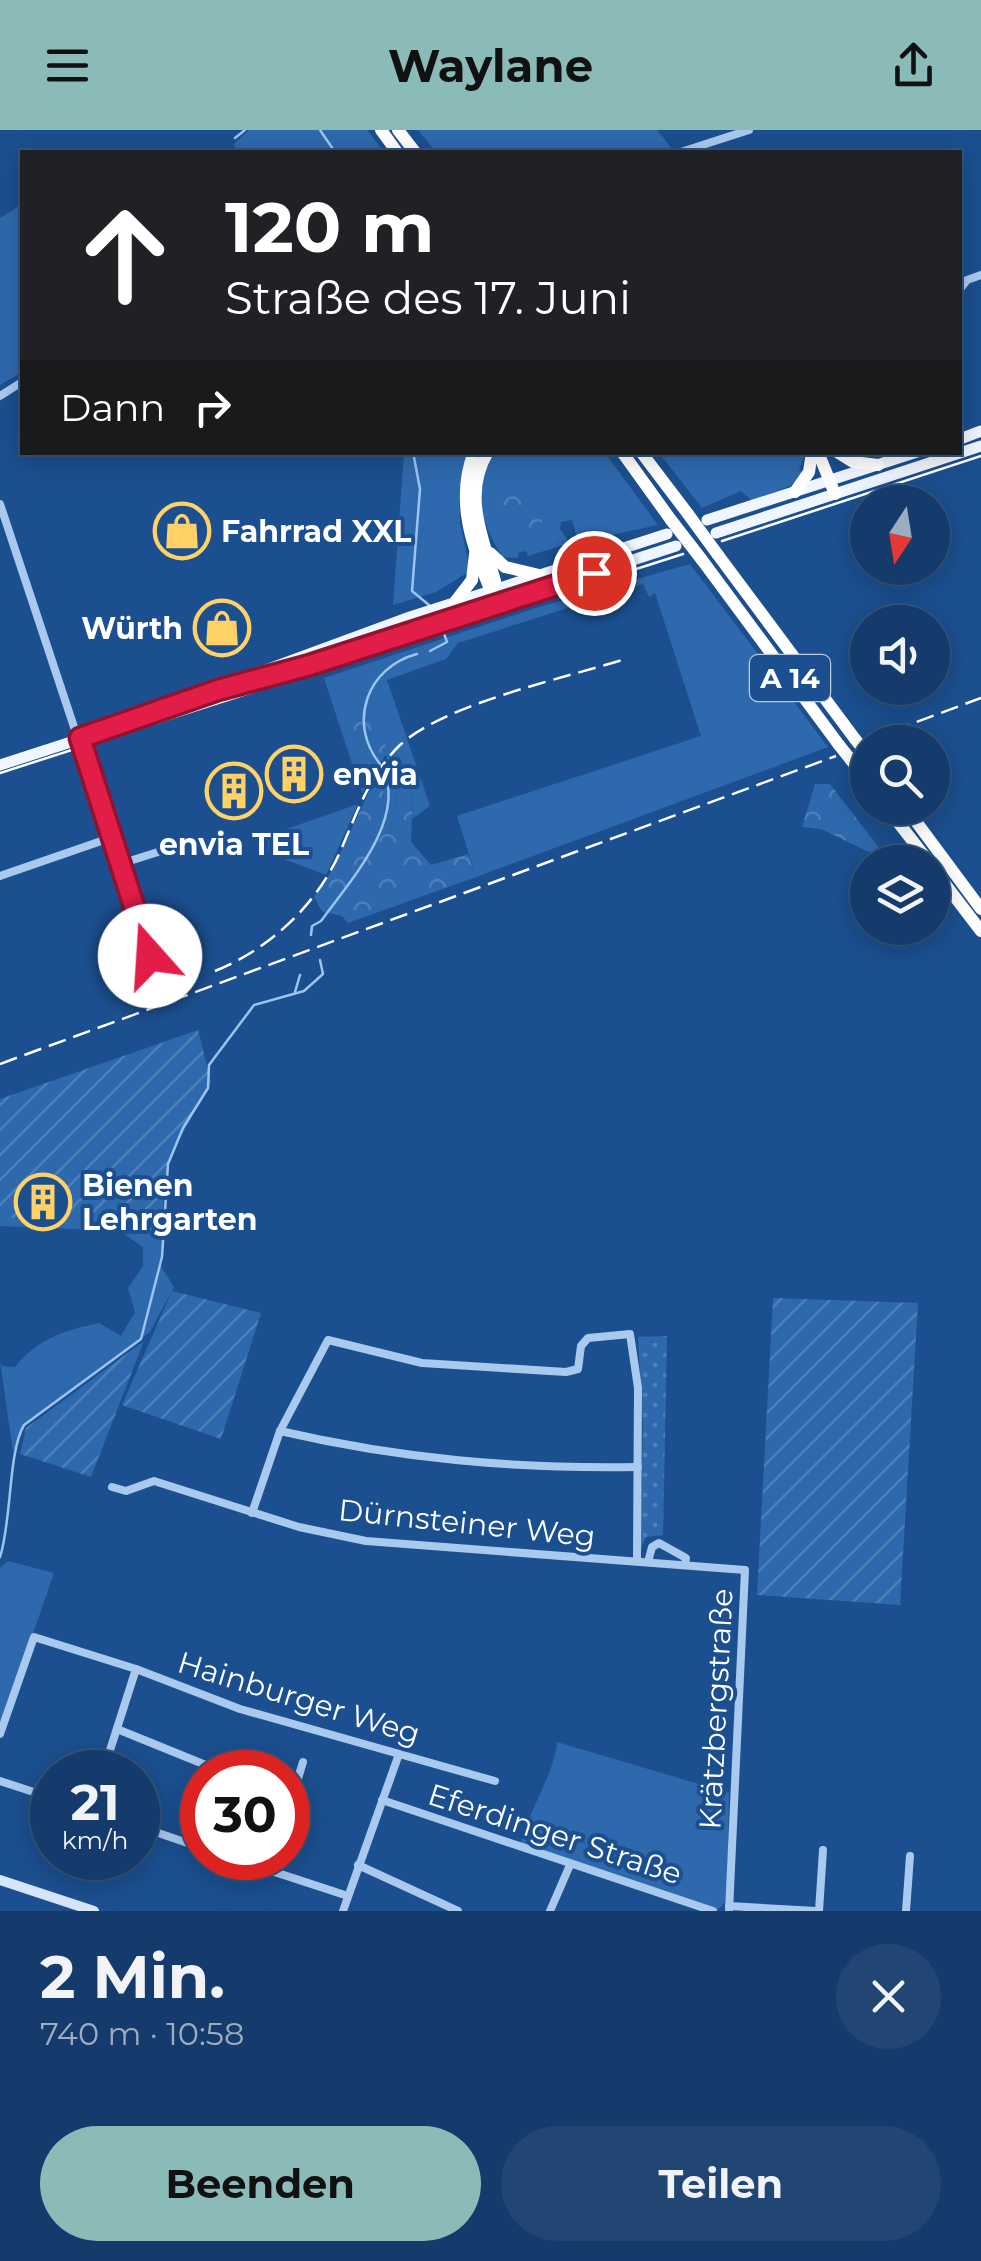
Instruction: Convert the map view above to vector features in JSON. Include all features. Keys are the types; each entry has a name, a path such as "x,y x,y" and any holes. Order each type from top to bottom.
{"highway":[{"path":"380,130 396,150"},
{"path":"398,130 414,150"},
{"path":"473,455 464,505 496,597"},
{"path":"456,602 472,580 481,549 474,489 487,455"},
{"name":"A 14","path":"623,455 669,527 702,560 850,759"},
{"name":"A 14","path":"643,455 850,732"},
{"path":"795,492 809,472 814,455"},
{"path":"817,455 833,485"},
{"path":"828,455 833,485"},
{"path":"842,455 853,462 878,465"},
{"path":"481,549 504,567 540,576"},
{"path":"900,825 916,845"},
{"path":"919,825 981,908"},
{"path":"950,890 981,931"}],"main road":[{"path":"716,533 812,501 833,485 908,455"},
{"path":"707,520 795,492 947,455"},
{"path":"0,764 448,620 540,576 669,527"},
{"path":"224,689 456,602 496,597 676,546"},
{"path":"0,1880 94,1911"}],"street":[{"path":"688,150 750,130"},
{"path":"0,504 150,956"},
{"path":"0,876 110,838"},
{"path":"120,864 198,839"},
{"path":"252,1513 280,1431 328,1340 422,1363 566,1372 578,1369 582,1346 588,1338 630,1334 638,1388 637,1562"},
{"path":"280,1431 399,1457 537,1467 638,1467"},
{"name":"Dürnsteiner Weg","path":"112,1486 126,1490 154,1481 252,1513 366,1541 745,1570"},
{"name":"Dürnsteiner Weg","path":"648,1562 652,1546 659,1543 686,1558 686,1565"},
{"name":"Krätzbergstraße","path":"729,1908 745,1570"},
{"path":"0,1734 34,1637 136,1669"},
{"name":"Hainburger Weg","path":"111,1750 136,1669 240,1710 495,1781"},
{"path":"117,1729 180,1755"},
{"path":"343,1911 399,1754"},
{"path":"0,1781 30,1791"},
{"name":"Eferdinger Straße","path":"382,1800 713,1911"},
{"path":"729,1908 818,1911 823,1850"},
{"path":"906,1911 910,1856"},
{"path":"550,1911 570,1865"},
{"path":"358,1866 458,1911"},
{"path":"300,1880 348,1896"}],"green space":[{"path":"249,130 367,130 382,150 237,150 233,145"},
{"path":"418,130 657,130 673,150 434,150"},
{"path":"20,205 20,373 0,385 0,218"},
{"path":"404,455 469,455 459,494 470,571 436,592 393,605"},
{"path":"495,455 606,455 658,525 578,542 572,520 561,522 560,529 570,543 528,556 526,551 518,553 518,558 503,557 484,519 481,492"},
{"path":"661,455 804,455 799,470 804,473 792,485 752,501 741,491 702,508"},
{"path":"507,464 519,472 542,521 541,529 522,537 506,514 497,487 495,468"},
{"path":"690,564 828,747 476,877 457,816 701,736 655,593 649,597 643,584 458,643 446,659 387,680 430,806 412,819 413,790 396,782 397,801 389,834 384,835 383,788 376,782 389,763 384,750 385,726 337,718 324,678 539,607"},
{"path":"337,718 385,725 386,754 362,793"},
{"path":"409,777 413,790 411,842 431,865 468,854 476,877 348,923 342,916 323,912 314,897 333,869 373,783 383,788 385,834 389,834 397,801 396,782"},
{"path":"815,784 830,784 850,810 850,825 862,825 877,845 854,845 821,829 802,827"},
{"path":"358,804 326,875 270,854 264,837"},
{"path":"198,1030 211,1082 171,1155 163,1195 164,1239 115,1224 55,1215 53,1222 0,1217 0,1099"},
{"path":"54,1215 115,1224 164,1239 160,1265 174,1287 150,1332 24,1425 13,1452 0,1361 2,1366 15,1367 52,1337 99,1323 121,1336 135,1312 128,1288 143,1266 143,1247 120,1231 0,1226 0,1217 53,1222"},
{"path":"172,1291 261,1313 221,1439 122,1405"},
{"path":"773,1298 918,1303 900,1605 757,1595"},
{"path":"667,1336 663,1535 646,1537 639,1553 643,1429 638,1337"},
{"path":"144,1341 91,1477 20,1454 26,1428"},
{"path":"8,1561 54,1573 0,1729 0,1568"},
{"path":"557,1742 729,1793 727,1900 718,1910 520,1845"}],"waterway":[{"path":"235,138 245,130"},
{"path":"320,130 334,150"},
{"path":"414,455 420,489 412,591 429,605"},
{"path":"430,651 447,642 442,628"},
{"path":"380,764 365,731 367,698 385,671 417,654"},
{"path":"311,935 312,926 321,921 346,888 381,829 388,788 383,768"},
{"path":"0,1557 15,1452 24,1425 141,1339 162,1257 168,1164 183,1128 208,1088 209,1065 254,1005 304,991 323,974 320,960"},
{"path":"295,992 300,975"}],"tram line":[{"path":"722,541 981,456"},
{"path":"0,773 683,554"}],"railway":[{"path":"215,971 254,951 304,908 330,872 372,782 400,745 420,730 474,705 622,660"},
{"path":"908,725 981,698"},
{"path":"0,1064 836,756"}],"place":[{"name":"Fahrrad XXL","path":"182,531"},
{"name":"Würth","path":"222,628"},
{"name":"envia","path":"294,774"},
{"name":"envia TEL","path":"234,791"},
{"name":"Bienen Lehrgarten","path":"43,1202"}],"route":[{"path":"150,956 80,738 218,690 247,685 594,573"}]}
